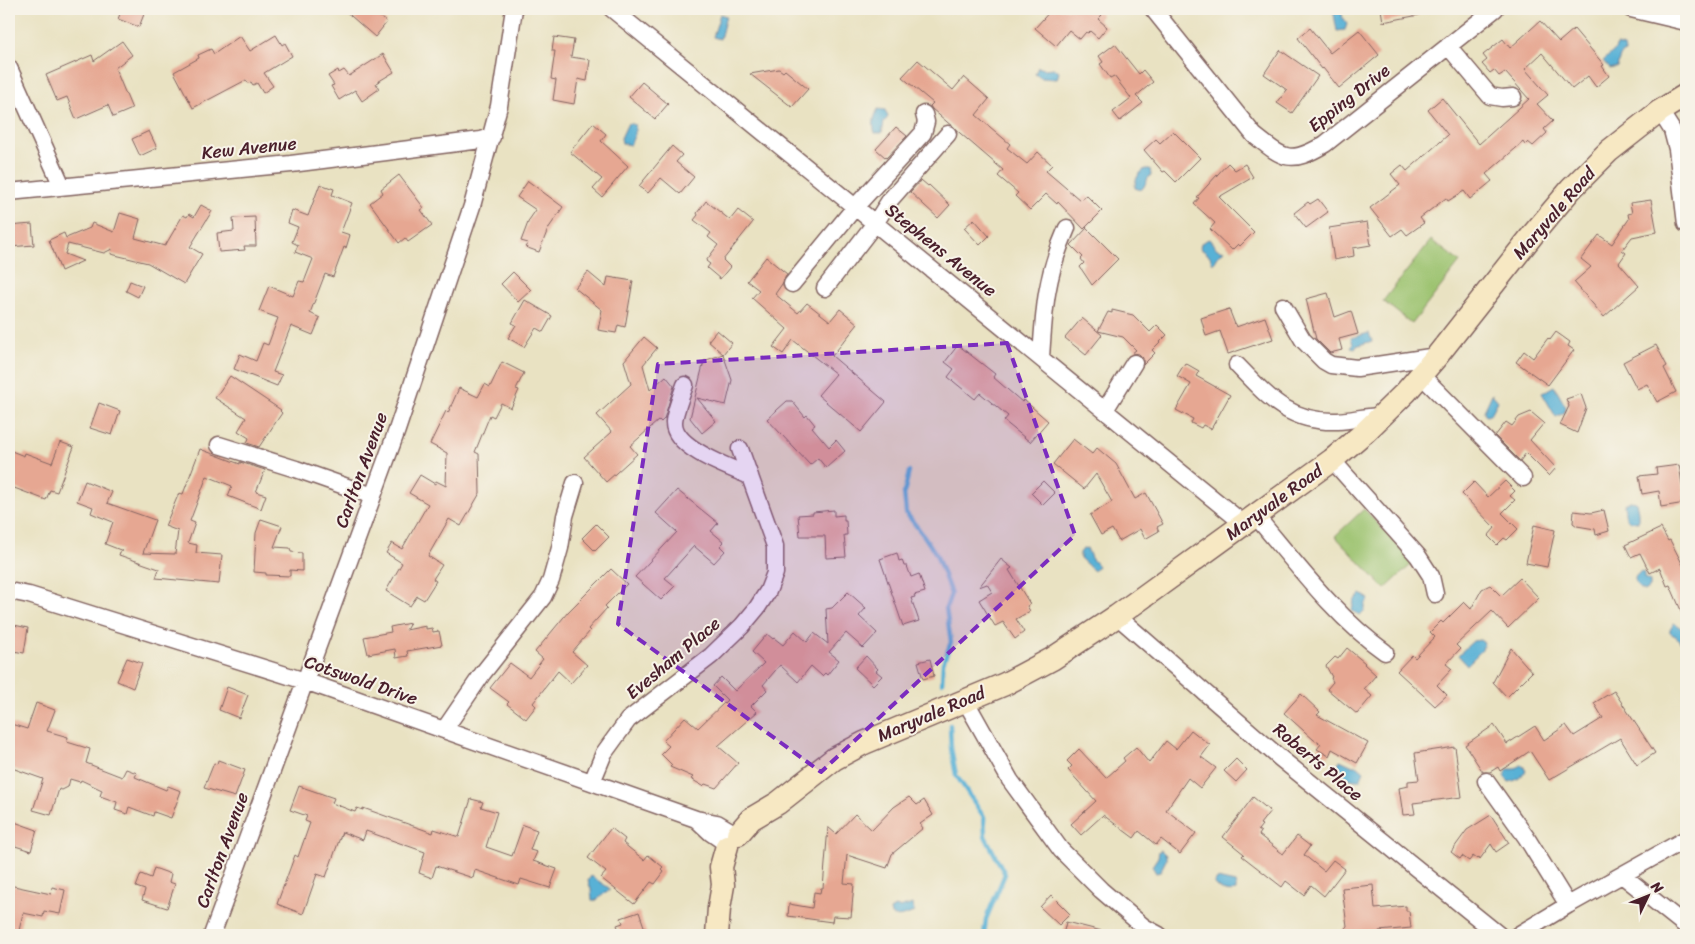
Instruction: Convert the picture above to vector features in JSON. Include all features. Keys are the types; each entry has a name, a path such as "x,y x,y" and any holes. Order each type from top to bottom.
{"street":[{"name":"Carlton Avenue","path":"212,935 396,433 472,206 499,106 514,9"},
{"name":"Stephens Avenue","path":"612,9 1105,410 1249,520 1348,621 1385,652"},
{"name":"Epping Drive","path":"1153,9 1254,135 1274,151 1288,158 1307,154 1325,144 1495,9"},
{"path":"1631,9 1686,22"},
{"path":"1448,46 1490,96 1513,97"},
{"path":"9,68 62,186"},
{"name":"Maryvale Road","path":"717,935 718,908 723,885 734,866 735,841 762,827 778,803 834,759 864,742 1005,684 1052,659 1116,616 1332,460 1406,392 1437,356 1534,233 1572,189 1609,151 1660,111 1686,95"},
{"path":"1660,111 1672,130 1677,149 1686,224"},
{"path":"792,284 856,206 923,133 926,122 924,114"},
{"path":"825,288 876,222 894,194 948,134"},
{"name":"Kew Avenue","path":"9,192 292,164 481,140 492,137"},
{"path":"1041,358 1045,295 1058,248 1067,228"},
{"path":"1283,306 1303,340 1331,365 1357,368 1437,356"},
{"path":"1105,410 1134,363"},
{"path":"1237,365 1268,396 1284,409 1296,414 1320,421 1340,421 1366,416 1381,416"},
{"path":"1421,375 1524,478"},
{"path":"685,385 674,422 676,432 686,443 702,454 750,476"},
{"path":"219,445 373,496"},
{"name":"Evesham Place","path":"592,782 604,753 628,720 711,656 742,626 768,591 775,574 775,546 740,449"},
{"path":"1332,460 1418,556 1431,576 1435,594"},
{"path":"444,730 483,672 543,597 551,580 560,548 565,516 575,483"},
{"name":"Cotswold Drive","path":"9,591 29,595 305,680 696,819 717,823 735,841"},
{"name":"Roberts Place","path":"1116,616 1280,758 1499,935"},
{"path":"965,700 1010,780 1062,850 1108,896 1144,926 1159,935"},
{"path":"1486,781 1526,837 1568,904"},
{"path":"1518,935 1568,904 1686,839"},
{"path":"1622,875 1686,926"}],"highlighted area":[{"path":"1007,343 1075,535 821,772 618,624 658,364"}],"green space":[{"path":"1431,240 1460,262 1412,324 1383,301"},
{"path":"1364,509 1414,562 1385,589 1335,536"}],"water":[{"path":"1333,9 1341,9 1343,19 1347,24 1345,30 1337,31"},
{"path":"720,14 726,16 720,39 713,37"},
{"path":"1617,45 1624,47 1625,52 1620,56 1617,67 1610,69 1603,61 1614,51"},
{"path":"1038,67 1044,69 1054,68 1059,72 1057,79 1042,78 1035,74"},
{"path":"878,109 885,110 888,117 884,122 882,133 875,133 874,130 875,115"},
{"path":"628,123 635,125 635,134 630,145 622,143 621,138"},
{"path":"1145,169 1150,169 1151,175 1141,190 1135,188 1137,177"},
{"path":"1209,239 1217,249 1225,251 1218,255 1215,262 1212,262 1210,256 1200,248 1201,243"},
{"path":"1369,333 1372,341 1355,348 1351,347 1353,344 1351,338"},
{"path":"1554,386 1566,407 1565,412 1556,417 1542,393"},
{"path":"1492,394 1498,401 1491,414 1487,416 1484,411"},
{"path":"1630,501 1636,502 1638,522 1630,521 1626,518 1624,504"},
{"path":"1087,548 1091,558 1098,566 1094,571 1080,558 1080,553 1083,549"},
{"path":"1641,571 1644,573 1644,578 1650,581 1650,587 1645,591 1639,588 1635,582 1635,577"},
{"path":"1361,594 1369,599 1365,605 1365,610 1360,615 1352,611 1354,601"},
{"path":"1674,623 1685,631 1686,642 1680,642 1677,637 1670,633"},
{"path":"1480,640 1484,643 1482,650 1467,665 1458,655 1473,641"},
{"path":"1340,760 1353,766 1358,766 1364,771 1360,780 1350,779 1338,772 1336,769"},
{"path":"1522,764 1526,771 1519,778 1509,782 1504,776 1508,769 1515,769"},
{"path":"1161,850 1166,855 1166,860 1160,872 1156,873 1152,866"},
{"path":"591,876 609,888 595,901 592,900 588,881"},
{"path":"1217,879 1235,883 1236,891 1226,891 1218,888 1214,884"},
{"path":"913,904 914,912 900,917 891,915 890,910 895,907 899,908"}],"building":[{"path":"122,9 146,9 139,27 118,19"},
{"path":"343,9 370,9 387,22 375,37"},
{"path":"1052,9 1095,9 1102,15 1098,19 1107,27 1098,38 1090,31 1086,32 1080,39 1069,30 1056,46 1035,28"},
{"path":"1381,9 1418,9 1419,15 1383,22"},
{"path":"1540,21 1559,42 1574,29 1604,65 1602,66 1609,76 1596,87 1588,76 1572,89 1542,53 1525,69 1548,95 1537,104 1553,121 1544,129 1547,133 1533,146 1528,142 1525,145 1523,142 1486,174 1492,181 1470,199 1464,191 1448,201 1446,198 1420,218 1424,223 1407,235 1402,229 1392,236 1370,208 1400,185 1391,174 1402,165 1407,171 1448,135 1428,110 1442,98 1479,144 1529,99 1505,72 1499,76 1494,70 1490,73 1482,64 1487,60 1483,55 1503,39 1510,48"},
{"path":"1310,28 1330,53 1359,30 1379,55 1339,88 1298,38"},
{"path":"276,35 282,45 285,43 292,56 264,73 273,86 263,93 257,83 253,85 246,80 193,108 174,72 199,58 198,55 211,49 214,54 240,36 250,51"},
{"path":"554,37 574,40 571,57 590,60 587,81 578,79 574,104 553,100 556,80 551,79 555,51 552,51"},
{"path":"122,41 132,55 115,68 132,109 113,117 108,105 76,119 67,97 57,101 46,75 92,55 94,61"},
{"path":"1115,44 1139,74 1143,70 1153,82 1136,96 1143,103 1120,121 1113,112 1131,98 1114,76 1110,78 1100,64 1103,62 1099,56"},
{"path":"1280,50 1318,76 1292,113 1277,103 1287,90 1264,74"},
{"path":"383,54 394,72 376,83 379,89 362,101 355,90 339,100 331,86 334,85 328,76 338,70 339,73 344,70 349,76"},
{"path":"918,60 953,90 964,77 989,99 976,115 1010,144 1007,148 1027,164 1038,152 1052,165 1046,171 1080,200 1086,195 1102,211 1084,229 1058,202 1057,204 1046,194 1030,210 1015,196 1018,193 998,176 1003,170 932,109 930,106 933,103 902,77"},
{"path":"779,69 783,72 785,70 808,89 792,107 750,74"},
{"path":"642,82 668,104 655,119 629,97"},
{"path":"593,123 606,134 601,141 628,166 602,197 593,189 602,179 570,152"},
{"path":"896,127 907,136 886,158 876,149"},
{"path":"149,131 157,148 140,156 132,139"},
{"path":"1173,131 1200,158 1176,182 1165,171 1163,172 1144,150 1156,139 1160,143"},
{"path":"672,146 682,155 676,162 694,177 680,194 661,178 648,193 639,186"},
{"path":"1228,163 1235,170 1245,164 1253,177 1219,197 1254,232 1240,246 1238,244 1232,250 1210,229 1215,223 1194,204 1199,198 1197,197"},
{"path":"399,175 424,208 421,210 432,225 408,242 405,238 399,243 370,203 383,193 381,189"},
{"path":"921,180 950,205 938,218 910,192"},
{"path":"528,181 563,207 548,229 539,252 525,247 528,243 521,241 529,220 536,210 517,197"},
{"path":"320,184 334,189 332,195 352,203 341,232 350,235 333,277 325,274 310,313 320,318 313,335 291,326 273,372 282,375 277,386 234,369 240,354 256,361 263,343 268,345 278,318 259,311 269,286 293,296 299,281 304,282 313,259 295,252 298,245 292,242 298,227 288,223 292,210 308,216"},
{"path":"1318,199 1328,212 1306,228 1294,213 1308,202 1310,204"},
{"path":"1651,200 1657,232 1632,237 1622,250 1626,253 1619,263 1639,286 1604,317 1574,282 1591,267 1581,259 1599,235 1612,244 1629,219 1628,214 1632,213 1630,203"},
{"path":"706,201 730,220 738,210 753,222 723,260 730,267 720,279 707,268 710,264 706,261 718,245 708,237 711,233 694,220"},
{"path":"201,205 212,211 190,247 202,254 184,284 148,263 111,254 112,249 104,253 68,244 65,254 83,261 61,271 49,240 64,233 66,238 90,228 92,223 114,232 120,213 140,219 135,238 165,246 183,215 187,217 189,214 194,217"},
{"path":"255,217 256,246 244,246 245,250 219,252 217,233 234,231 233,218"},
{"path":"974,219 989,236 980,245 964,228"},
{"path":"1367,222 1371,245 1353,248 1354,256 1334,260 1329,228"},
{"path":"32,224 34,245 9,247 9,226"},
{"path":"1087,228 1118,259 1092,285 1080,267 1084,263 1081,259 1083,257 1071,245"},
{"path":"766,257 787,274 775,294 798,313 807,303 830,321 840,309 858,324 832,356 886,402 861,432 818,395 836,374 793,340 783,354 773,347 787,329 752,298 759,290 747,281"},
{"path":"513,272 531,290 518,302 501,284"},
{"path":"588,272 606,287 608,277 633,281 625,327 618,325 616,333 598,330 602,310 575,288"},
{"path":"130,281 143,286 138,297 126,291"},
{"path":"1328,293 1335,317 1351,311 1358,334 1339,339 1342,350 1330,353 1316,339 1306,299"},
{"path":"525,300 552,316 543,332 536,328 524,347 508,338 516,325 512,323"},
{"path":"1229,309 1236,327 1265,317 1273,339 1228,354 1220,331 1206,336 1201,318"},
{"path":"1112,310 1133,315 1150,332 1157,325 1167,335 1152,350 1155,353 1143,365 1143,358 1139,354 1132,353 1136,350 1123,337 1098,331 1108,312 1112,313"},
{"path":"1082,318 1102,335 1086,355 1065,338"},
{"path":"717,330 732,343 723,354 708,341"},
{"path":"1556,332 1570,342 1568,346 1574,350 1548,385 1516,362 1524,351 1533,358 1548,338 1550,340"},
{"path":"644,337 657,348 643,365 650,390 666,376 674,386 664,419 661,422 659,420 630,446 637,454 606,482 584,457 612,432 597,415 631,384 624,361"},
{"path":"958,345 995,374 993,377 1022,402 1024,400 1048,421 1030,442 1004,421 1008,416 980,393 975,399 948,377 954,369 945,362"},
{"path":"1656,345 1667,366 1664,368 1676,392 1657,402 1647,384 1637,389 1623,362"},
{"path":"723,354 732,380 726,405 697,398 716,421 702,433 690,418 704,361"},
{"path":"502,362 524,373 516,389 519,390 511,408 501,403 494,417 490,415 475,452 479,454 480,493 461,526 449,519 428,556 442,565 433,579 436,581 424,600 417,596 410,606 386,591 402,563 386,553 392,543 402,549 428,504 409,493 420,475 435,484 436,481 446,486 447,453 430,444 446,411 448,413 459,388 478,397 485,384 490,387"},
{"path":"1185,363 1199,371 1196,376 1230,395 1211,429 1203,425 1201,428 1191,423 1193,419 1176,410 1191,384 1177,376"},
{"path":"230,376 281,410 282,413 259,447 247,443 249,438 238,431 246,418 215,398"},
{"path":"1581,394 1586,408 1577,433 1560,425 1569,406 1566,399"},
{"path":"787,401 792,401 805,417 807,415 815,425 812,427 829,447 836,440 845,451 826,468 818,458 810,465 767,419"},
{"path":"99,403 120,411 112,435 90,428"},
{"path":"1531,412 1544,423 1530,440 1556,468 1549,476 1526,453 1520,461 1495,436 1506,422 1512,426 1519,417"},
{"path":"1073,439 1092,454 1097,448 1116,464 1135,499 1146,493 1163,524 1157,527 1159,531 1145,539 1140,529 1119,541 1112,529 1101,535 1090,515 1112,502 1096,474 1084,489 1053,464"},
{"path":"60,442 74,447 57,492 50,490 46,500 9,486 9,450 24,456 25,453 52,463"},
{"path":"200,449 240,464 240,462 265,470 256,492 266,495 261,509 228,496 232,486 207,476 190,521 195,523 188,543 197,545 196,553 222,555 219,584 156,578 159,569 119,555 123,551 105,544 113,522 91,513 93,507 77,501 85,481 112,492 107,503 155,520 143,553 175,554 178,531 165,526 179,493 183,494"},
{"path":"1679,465 1685,503 1661,507 1659,491 1642,494 1639,476 1657,474 1656,468"},
{"path":"1043,481 1055,493 1043,505 1031,493"},
{"path":"1505,481 1515,491 1510,496 1515,500 1502,513 1518,529 1507,540 1504,538 1497,545 1488,536 1495,528 1462,494 1474,482 1488,497"},
{"path":"677,490 718,523 711,531 724,542 720,546 725,551 714,563 694,546 665,578 675,586 661,600 635,577 677,532 656,513"},
{"path":"834,510 834,516 844,515 844,521 846,521 847,535 844,535 846,557 826,558 825,536 800,536 798,515"},
{"path":"1604,510 1609,531 1596,535 1595,529 1577,526 1573,523 1574,511 1591,513"},
{"path":"261,519 282,526 274,547 290,548 291,552 302,553 302,571 290,570 290,576 266,575 266,573 254,572 256,533"},
{"path":"596,524 609,537 595,551 582,538"},
{"path":"1534,525 1555,530 1547,567 1526,563"},
{"path":"1661,528 1668,541 1670,540 1686,571 1686,622 1670,585 1667,586 1660,568 1650,573 1640,553 1631,557 1625,545"},
{"path":"897,553 899,561 902,560 904,566 907,566 911,577 919,574 925,592 914,595 915,597 911,598 919,621 903,626 880,559"},
{"path":"1001,559 1012,568 1009,570 1030,604 1027,606 1030,611 1016,619 1024,632 1015,639 1003,622 995,626 979,600 992,592 987,584 979,587"},
{"path":"611,569 627,584 605,606 607,608 588,629 590,631 572,652 587,665 571,683 558,671 533,703 536,706 526,719 507,704 509,702 490,688 510,663 529,677 543,659 535,652 568,612"},
{"path":"1520,578 1539,598 1508,628 1492,611 1456,645 1460,649 1446,664 1452,669 1437,685 1447,695 1435,706 1397,671 1412,655 1415,658 1435,637 1430,632 1441,621 1443,623 1464,602 1471,609 1482,589 1490,585 1501,596"},
{"path":"848,592 866,608 859,616 877,633 863,648 846,633 829,652 839,660 827,675 825,673 822,676 811,666 798,682 780,665 763,685 767,690 751,706 757,712 718,746 738,763 716,788 705,784 703,786 691,779 693,777 670,767 672,765 661,754 669,746 663,741 685,717 698,728 727,700 713,686 721,677 735,691 764,663 752,652 767,634 783,645 795,631 807,642 814,633 828,644 826,609 832,608"},
{"path":"410,623 406,630 426,626 426,629 432,628 433,632 439,631 442,645 407,651 408,656 396,658 395,649 368,654 364,637 391,632 390,627"},
{"path":"14,625 28,628 24,653 9,650"},
{"path":"1347,648 1376,675 1364,689 1372,696 1357,714 1327,689 1333,682 1326,666 1335,657 1338,659"},
{"path":"1511,648 1532,672 1507,697 1493,682"},
{"path":"866,656 878,669 876,671 882,676 873,685 855,668"},
{"path":"127,658 142,663 133,688 117,681"},
{"path":"930,659 934,676 923,679 918,662"},
{"path":"227,687 248,695 239,718 219,710"},
{"path":"1614,691 1655,753 1637,765 1620,738 1549,780 1530,751 1500,771 1498,767 1490,772 1483,772 1465,745 1494,725 1507,744 1535,726 1544,740 1566,725 1574,736 1603,718 1594,703"},
{"path":"1301,694 1320,712 1317,715 1368,743 1357,763 1332,749 1329,756 1317,749 1321,744 1284,713"},
{"path":"36,703 55,710 47,731 68,737 67,742 90,749 86,763 122,777 126,769 137,773 135,777 166,790 168,786 181,791 171,818 154,812 153,816 129,807 127,814 115,810 117,802 100,796 102,790 81,780 80,782 70,779 68,787 62,790 59,789 51,815 33,810 43,779 9,767 9,731 11,724 27,729"},
{"path":"1191,730 1210,745 1201,757 1216,768 1200,788 1188,778 1166,810 1196,833 1180,854 1161,839 1156,845 1139,831 1134,838 1103,815 1081,835 1071,824 1096,801 1068,770 1072,766 1067,761 1079,749 1106,778 1125,761 1123,758 1136,747 1149,763 1166,741 1176,749"},
{"path":"1455,747 1462,797 1413,803 1415,814 1403,815 1399,788 1408,786 1408,781 1419,780 1415,753"},
{"path":"1236,759 1247,770 1236,782 1224,771"},
{"path":"218,760 245,770 235,797 204,788 214,763 217,764"},
{"path":"299,786 334,798 332,803 355,812 357,808 363,810 363,808 433,833 434,829 459,837 471,799 483,802 481,807 497,812 486,847 512,856 523,825 537,830 530,850 537,852 533,861 557,869 550,888 521,879 519,885 475,870 473,878 436,866 432,878 419,873 425,852 366,831 363,840 342,832 326,877 317,874 303,914 277,904 295,855 298,857 310,823 305,821 307,816 290,810"},
{"path":"909,797 917,805 924,800 933,815 920,824 923,828 892,854 887,868 847,855 844,883 854,884 851,917 833,916 832,922 788,916 789,904 812,908 814,892 820,893 821,888 823,888 828,827 836,834 855,814 872,830 894,807"},
{"path":"1253,797 1270,811 1260,824 1262,825 1258,830 1261,832 1259,835 1283,854 1297,836 1310,846 1304,855 1324,871 1333,860 1345,869 1324,896 1311,885 1304,895 1286,881 1282,887 1242,856 1244,854 1223,837"},
{"path":"1491,815 1509,843 1496,852 1491,844 1480,859 1473,856 1469,861 1462,856 1460,859 1451,852 1467,830"},
{"path":"9,820 37,830 31,851 9,844"},
{"path":"611,828 625,839 623,843 644,860 648,855 663,867 661,869 664,872 655,884 651,882 634,904 601,878 606,872 588,858"},
{"path":"154,868 171,874 169,882 175,884 167,908 142,900 145,890 136,887 141,874 151,878"},
{"path":"9,885 51,894 52,887 65,890 60,914 44,911 43,917 23,913 18,935 9,935"},
{"path":"1373,885 1375,909 1406,906 1406,911 1409,911 1411,928 1379,931 1379,935 1339,935 1347,926 1342,888"},
{"path":"1051,895 1070,914 1059,925 1040,907"},
{"path":"639,912 647,935 621,935 617,925 623,923 621,918"},
{"path":"1066,922 1102,931 1101,935 1063,935"}],"waterway":[{"path":"909,472 904,493 906,513 936,554 951,594 946,608 951,642 943,663 942,683"},
{"path":"950,725 951,748 956,775 984,817 985,836 1005,874 986,919 984,935"}]}
